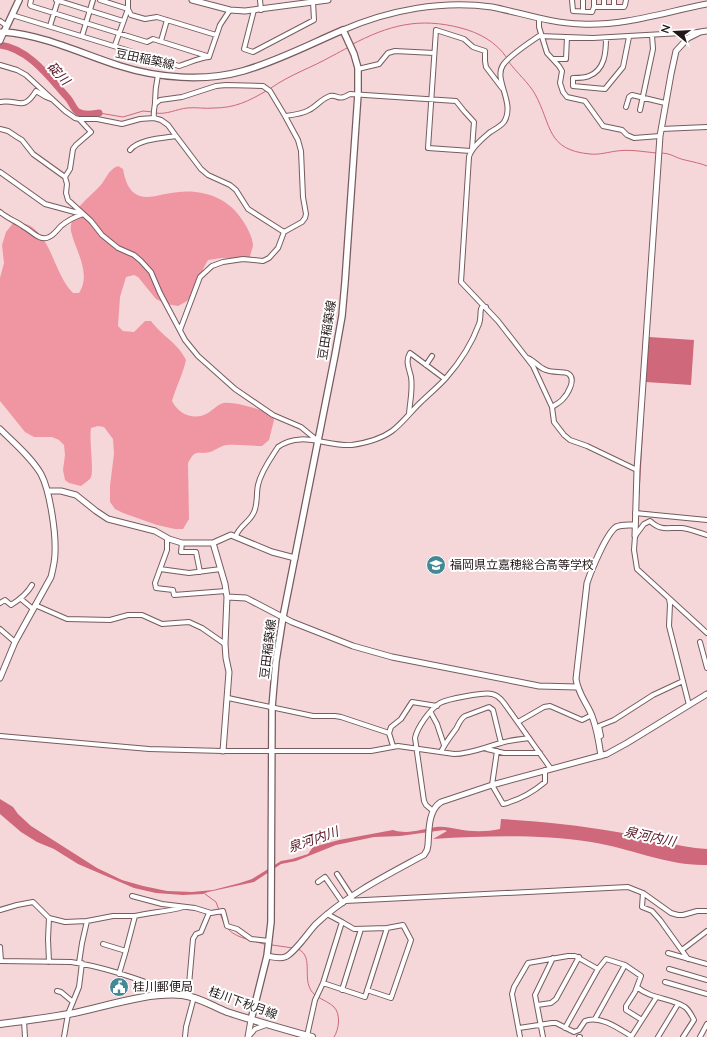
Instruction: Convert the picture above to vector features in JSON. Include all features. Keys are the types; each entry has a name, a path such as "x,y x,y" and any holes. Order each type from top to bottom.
{"main road":[{"path":"2,32 7,26 19,0"},
{"name":"豆田稲築線","path":"2,32 46,40 121,67 158,75 196,77 225,75 241,72 283,57 344,30 358,69 358,94 342,316 283,617 276,661 272,707 272,915 267,956 252,1020"},
{"name":"桂川下秋月線","path":"0,1024 68,1014 130,1000 164,996 188,996 203,1000 224,1011 309,1036"}],"street":[{"path":"31,0 31,6 147,42 153,39 209,57"},
{"path":"50,26 57,0 123,21"},
{"path":"82,36 93,0"},
{"path":"100,0 128,9 131,15 142,19 157,17 216,35"},
{"path":"115,45 128,9 128,0"},
{"path":"192,0 230,10 245,11 328,0"},
{"path":"260,0 261,10"},
{"path":"572,0 572,11 583,12 592,12 594,0"},
{"path":"583,0 583,12"},
{"path":"604,0 604,7"},
{"path":"614,0 614,7"},
{"path":"594,7 624,7 626,0"},
{"path":"254,10 244,49 253,52 314,20 313,2"},
{"path":"344,30 368,19 399,11 451,5 477,5 491,7 540,19 581,24 625,22 707,4"},
{"path":"209,57 220,25 230,10"},
{"path":"12,15 115,45 179,66 200,58 209,57"},
{"path":"540,19 539,27 547,53 554,59 562,71 560,83 563,92 567,97 587,102 603,126 607,128 622,130 627,135 634,138 660,136"},
{"path":"161,41 167,20"},
{"path":"0,21 7,26"},
{"path":"472,151 428,148 436,30 464,39 476,48 484,50 486,53 486,68 505,92"},
{"path":"472,151 488,134 503,122 507,109 505,92 500,75 503,64 539,36 606,38 707,31"},
{"path":"1,40 2,32"},
{"path":"700,32 688,38 676,51 660,136 637,470 635,560 637,568 707,633"},
{"path":"640,110 653,49 652,35"},
{"path":"554,59 566,59 567,37"},
{"path":"606,38 606,54 601,67 590,76 573,78 574,86 605,89 623,67 629,37"},
{"path":"358,69 374,66 378,64 388,53 395,51 434,53"},
{"path":"0,64 25,74 75,118 97,119 122,124 140,119 154,118 164,122 201,169 208,175 230,185 236,190 248,209 284,232"},
{"path":"154,118 153,111 158,75"},
{"path":"155,104 160,100 182,97 216,86 263,86 270,91 285,116 298,140 301,151 303,197 306,214 302,222 284,232 278,248 269,258 263,261 243,259 223,262 212,266 206,271 198,282 180,330"},
{"path":"0,102 6,101 24,103 31,99 36,91 53,99"},
{"path":"285,116 309,110 318,102 330,96 342,98 350,94 456,101 474,122 460,278 463,285 486,308 533,366 552,407 554,422 564,435 570,440 587,446 637,470"},
{"path":"626,107 629,97 632,95 665,103"},
{"path":"66,177 70,169 73,149 91,132 79,119"},
{"path":"661,129 707,127"},
{"path":"0,129 8,131 22,140 32,154 66,177 68,184 66,193 67,197 82,214 91,221 102,235 118,248 138,258 151,272 184,340 198,356 234,389 273,415 301,427 318,441"},
{"path":"130,150 132,147 142,142 176,136"},
{"path":"0,172 45,204 82,214"},
{"path":"1,215 24,226 36,236 45,238 52,236 68,221 82,214"},
{"path":"236,536 238,530 254,513 258,501 258,486 260,477 278,447 292,441 308,439 350,445 362,443 383,436 392,431 446,378 465,353 479,323 481,309 484,307 486,308"},
{"path":"408,414 412,389 411,376 407,363 410,353 446,378"},
{"path":"426,364 432,356"},
{"path":"526,357 547,371 569,374 571,377 572,381 566,395 552,407"},
{"path":"0,429 34,463 41,475 48,491 55,536 55,559 51,577 15,642 0,678"},
{"path":"48,491 61,491 76,495 108,519 155,531 182,543 213,543 231,535 272,552 295,558"},
{"path":"635,513 707,520"},
{"path":"635,536 644,524 650,520 657,526 674,529 682,528 707,536"},
{"path":"601,756 592,715 577,687 576,668 588,583 591,570 614,529 618,526 635,525"},
{"path":"168,538 167,550 155,583 156,588 174,590 174,595 226,594 246,598 292,622 353,646 392,657 539,686 577,687"},
{"path":"182,543 181,552 196,552 200,572"},
{"path":"213,543 221,569 226,594 226,644 229,672 228,698 222,751"},
{"path":"160,569 189,573 221,569"},
{"path":"0,603 4,600 11,606 28,592 32,585"},
{"path":"21,599 34,607 67,619 110,620 128,615 142,615 162,624 189,622 202,628 226,644"},
{"path":"669,599 669,626 689,705"},
{"path":"0,629 15,642"},
{"path":"700,642 707,668"},
{"path":"598,737 601,736 599,726 614,720 653,695 683,681"},
{"path":"433,811 424,801 415,738 418,728 430,712 441,702 479,694 491,694 496,696 504,703 540,753 548,770 545,782 525,796 515,801 503,804 492,785 497,751"},
{"path":"267,956 279,958 287,956 327,914 352,897 424,855 427,850 433,811 438,803 492,785 601,756 621,747 707,694"},
{"path":"228,698 312,716 341,717 389,733"},
{"path":"393,746 389,733 391,728 401,719 412,702 437,706"},
{"path":"518,722 544,707 550,706 582,720 592,715"},
{"path":"441,752 462,718 489,707 493,710 502,743"},
{"path":"430,712 437,724 444,745"},
{"path":"0,736 149,749 222,751 371,751 393,746 454,754 461,754 502,743 530,738"},
{"path":"485,748 504,753 540,753"},
{"path":"337,874 352,897"},
{"path":"318,882 325,877 344,902"},
{"path":"344,902 628,887 643,893 678,915 697,911 707,911"},
{"path":"643,893 642,907 652,911 660,920 688,959"},
{"path":"132,896 162,904 209,913 223,911 227,926 237,929 251,939 269,941"},
{"path":"0,910 33,902 49,918 65,922 87,921 113,916 135,916 148,912 174,910 184,907"},
{"path":"185,1037 193,939 196,934 201,932 209,913"},
{"path":"327,914 354,929 387,928 403,925 411,940 391,998 367,990"},
{"path":"119,974 135,916"},
{"path":"49,918 49,962"},
{"path":"64,1037 68,1014 79,987 82,943 87,921"},
{"path":"309,1036 315,1000 323,984 342,922"},
{"path":"323,984 365,997 387,928"},
{"path":"342,990 361,929"},
{"path":"682,950 707,931"},
{"path":"103,944 126,951"},
{"path":"0,947 0,961 80,963 188,996"},
{"path":"668,953 707,964"},
{"path":"520,1037 512,994 514,987 528,963 571,955 598,969"},
{"path":"543,1037 535,995 553,958"},
{"path":"537,1006 551,1003 556,999 578,958"},
{"path":"564,1028 598,969 606,959 625,965 641,976 637,987 626,1006 626,1010 642,1020"},
{"path":"595,1019 625,965"},
{"path":"669,969 707,980"},
{"path":"665,982 707,994"},
{"path":"637,987 656,998 678,1004 686,1009 694,1020 683,1037"},
{"path":"57,991 61,992 73,1002"},
{"path":"519,1028 552,1023 576,1032 584,1021 595,1019 608,1024 631,1037 656,998"},
{"path":"658,1037 678,1004"},
{"path":"248,1037 252,1020"},
{"path":"24,1021 25,1037"},
{"path":"248,1037 256,1029 267,1024"},
{"path":"700,1037 707,1024"}],"shaded area":[{"path":"118,166 123,169 130,189 140,196 151,197 181,192 191,192 211,195 220,199 229,205 243,221 248,229 253,243 250,258 222,258 208,260 203,269 202,278 195,292 187,301 178,306 166,304 156,299 138,277 134,275 126,277 120,297 118,326 123,331 134,332 145,321 151,321 174,344 186,360 172,401 179,410 188,415 198,416 208,413 222,404 233,403 264,411 274,420 269,440 262,446 225,445 210,452 197,453 193,455 188,463 189,519 183,529 175,529 157,525 115,509 110,502 110,486 114,454 113,439 104,427 98,426 91,428 91,477 81,486 69,483 65,480 63,470 65,455 64,445 59,440 52,437 34,437 25,432 0,401 0,278 4,263 2,245 6,232 14,222 32,227 45,242 67,286 73,293 79,293 83,285 84,278 81,262 71,231 73,216 80,206 101,185 111,170"},
{"path":"649,337 694,340 691,385 646,382"},
{"path":"0,799 13,807 31,826 97,868 122,880 167,891 192,892 213,890 240,883 252,879 281,861 308,854 313,847 339,840 393,830 410,832 439,827 489,831 500,829 501,819 588,827 684,846 707,849 707,865 677,863 606,845 571,839 512,836 433,839 447,831 444,830 400,836 374,837 336,845 296,861 281,864 254,882 203,894 183,895 156,893 134,888 78,864 54,849 37,842 21,832 0,814"}],"waterway":[{"path":"351,45 378,32 391,28 418,23 431,23 461,28 475,33 493,43 507,58"},
{"name":"碇川","path":"0,45 20,52 38,65 69,99 78,112 86,114 99,113"},
{"path":"271,88 349,47"},
{"path":"508,61 526,81 535,94 552,134 565,147 576,152 590,154 627,150 657,153"},
{"path":"156,113 164,113 187,108 229,107 248,101 266,91"},
{"path":"99,113 123,117 143,111 153,112"},
{"path":"660,153 707,166"},
{"path":"639,494 645,388"},
{"path":"638,511 657,513"},
{"path":"205,894 216,902 219,910"},
{"path":"220,913 230,931 250,940"},
{"path":"253,941 264,944"},
{"path":"272,945 293,948"},
{"path":"298,949 306,958 308,983 310,990 315,995"},
{"path":"318,997 331,1004 338,1014 337,1030 334,1037"}],"place":[{"name":"福岡県立嘉穂総合高等学校","path":"436,565"},
{"name":"桂川郵便局","path":"119,987"}],"water label":[{"name":"泉河内川","path":"650,836"},
{"name":"泉河内川","path":"313,839"}]}
